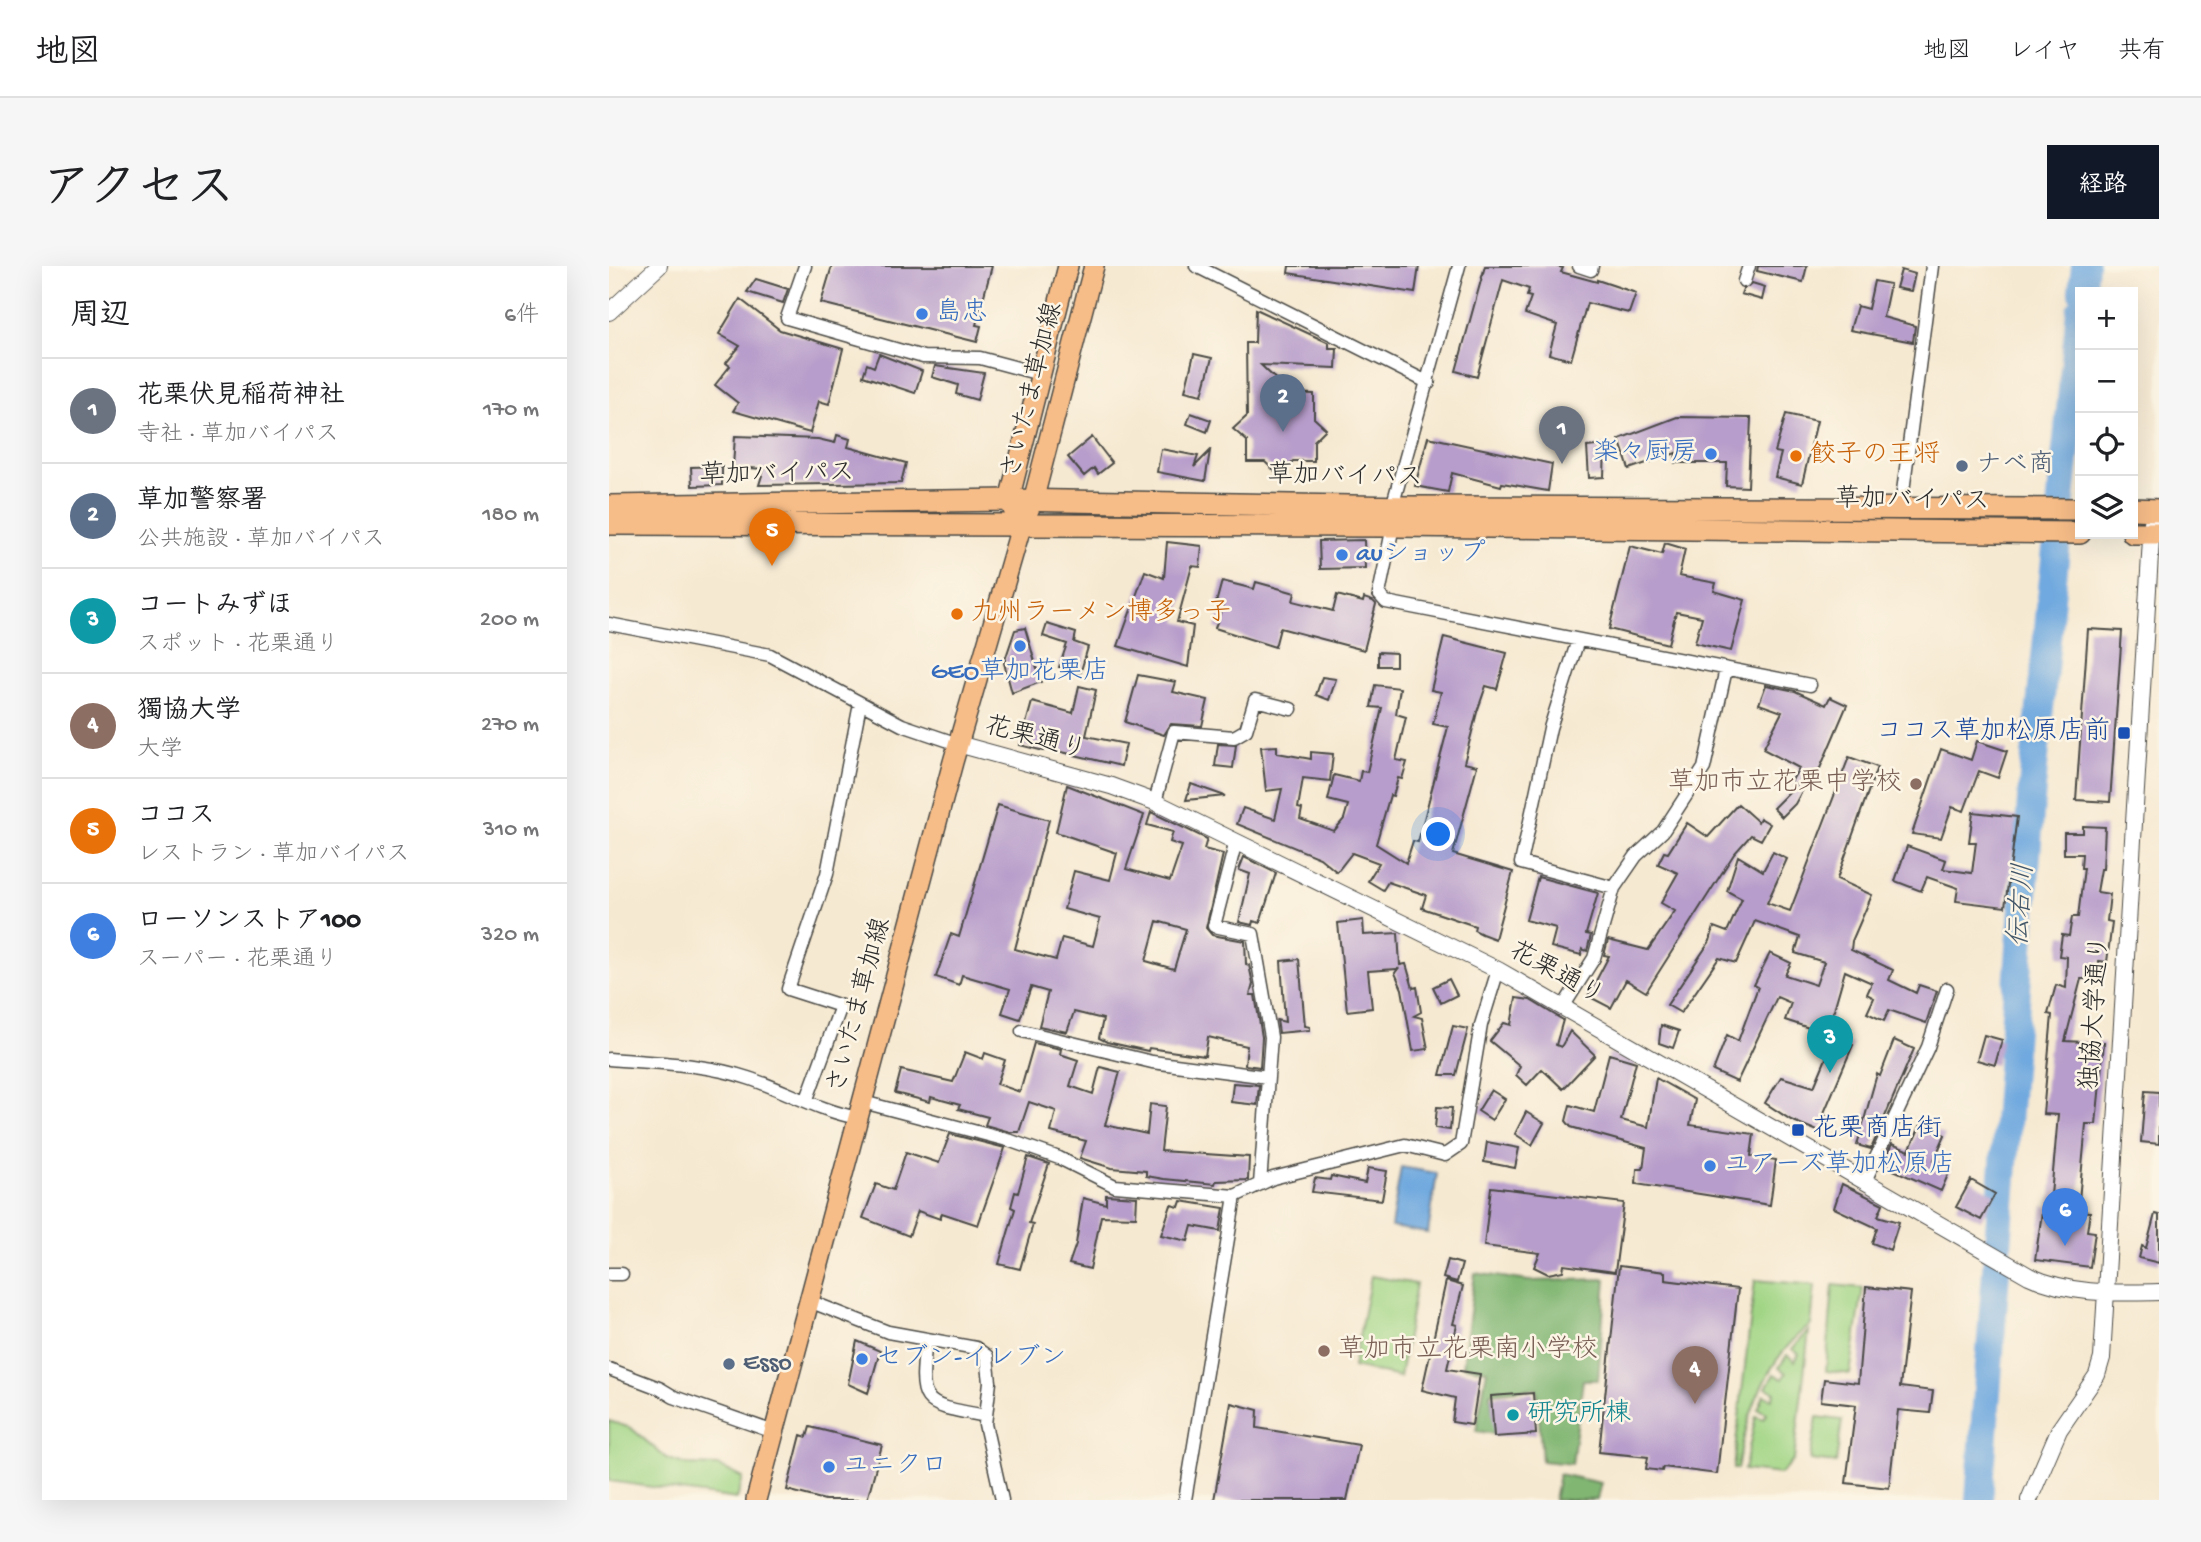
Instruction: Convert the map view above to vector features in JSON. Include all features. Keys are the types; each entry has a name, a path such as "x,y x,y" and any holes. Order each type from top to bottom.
{"highway":[{"name":"草加バイパス","path":"609,506 1009,500 1393,517 2075,533"},
{"name":"草加バイパス","path":"609,524 1021,527 1901,508 2075,509"}],"main road":[{"name":"さいたま草加線","path":"1021,527 1009,500 1068,266"},
{"name":"さいたま草加線","path":"756,1500 958,744 1021,527 1033,501 1094,266"}],"street":[{"path":"609,312 659,266"},
{"path":"805,266 787,318 923,357 980,358 1040,374"},
{"path":"1195,266 1429,383"},
{"path":"1459,266 1393,517 1379,594 1386,602 1810,685"},
{"path":"1579,266 1591,270 1593,266"},
{"path":"1744,281 1749,266"},
{"path":"1901,508 1931,266"},
{"name":"独協大学通り","path":"2029,1500 2059,1430 2101,1367 2148,510"},
{"path":"609,624 770,655 902,725 958,744"},
{"path":"1578,640 1549,728 1521,863 1614,888"},
{"path":"1563,1007 1594,958 1614,888 1636,856 1663,831 1704,768 1726,669"},
{"path":"1155,802 1174,732 1234,737 1245,730 1255,700 1291,709"},
{"path":"807,1099 841,1006 788,989 827,874 860,704"},
{"name":"花栗通り","path":"958,744 1111,786 1155,802 1499,970 2029,1276 2071,1290 2106,1293 2159,1292"},
{"path":"1235,841 1214,926 1253,934 1271,1037 1260,1184"},
{"path":"609,1059 715,1069 807,1099 830,1112 860,1110 1011,1141 1066,1161 1115,1186 1235,1196 1260,1184 1405,1145 1445,1155 1461,1144 1479,1036 1499,970"},
{"path":"1865,1181 1928,1047 1947,989"},
{"path":"1022,1031 1152,1062 1268,1077"},
{"path":"1185,1500 1235,1196"},
{"path":"809,1301 888,1332 976,1348 987,1356 990,1382 986,1416 1002,1500"},
{"path":"926,1339 922,1385 926,1396 935,1405 986,1416"},
{"path":"609,1369 659,1388 674,1398 774,1432"}],"green space":[{"path":"1475,1273 1529,1281 1606,1279 1598,1380 1583,1380 1572,1464 1542,1461 1537,1388 1490,1393 1496,1434 1476,1431 1487,1370 1463,1366"},
{"path":"1371,1276 1416,1284 1400,1377 1353,1367"},
{"path":"1755,1280 1815,1285 1811,1325 1795,1338 1770,1371 1746,1428 1737,1469 1733,1469"},
{"path":"1833,1285 1863,1288 1850,1374 1826,1371"},
{"path":"1809,1331 1794,1460 1780,1474 1744,1470 1756,1416 1764,1419 1767,1413 1758,1409 1764,1395 1772,1399 1775,1392 1766,1388 1774,1374 1782,1379 1786,1373 1779,1368 1787,1355 1795,1361 1799,1354 1792,1349"},
{"path":"1817,1417 1842,1420 1836,1463 1810,1460"},
{"path":"609,1421 631,1428 666,1458 687,1465 719,1466 743,1478 737,1499 609,1481"},
{"path":"1559,1474 1601,1483 1597,1500 1554,1500"}],"water":[{"path":"1401,1167 1437,1173 1428,1233 1391,1227"}],"building":[{"name":"島忠","path":"832,266 992,266 976,325 981,326 977,342 821,303"},
{"path":"1289,266 1419,266 1415,293 1288,273"},
{"path":"1485,266 1556,266 1563,268 1561,272 1636,293 1629,313 1587,303 1571,360 1549,354 1557,325 1525,314 1531,297 1527,296 1529,289 1503,280 1477,377 1456,371"},
{"path":"1758,266 1807,266 1803,282 1757,271"},
{"path":"1901,270 1915,274 1911,291 1896,288"},
{"path":"756,279 788,289 783,303 747,292"},
{"path":"1874,281 1890,284 1883,317 1915,326 1913,342 1850,330 1857,306 1868,309"},
{"path":"1752,283 1765,287 1762,300 1741,294 1743,289"},
{"path":"740,299 780,330 843,349 829,404 819,401 810,433 733,411 738,403 715,385 730,366 726,363 740,346 719,334"},
{"path":"1256,309 1329,343 1329,348 1337,348 1336,368 1261,365 1290,393 1314,394 1314,418 1326,429 1314,441 1314,461 1293,461 1279,475 1265,462 1247,462 1247,441 1233,429 1247,416 1246,343 1255,343"},
{"path":"879,354 922,371 915,393 863,376 867,364 874,367"},
{"path":"1194,354 1212,358 1202,395 1185,391"},
{"path":"935,366 984,373 977,400 956,394 958,385 932,377"},
{"path":"1191,413 1211,420 1207,432 1187,424"},
{"path":"1786,414 1817,421 1802,484 1775,477 1781,453 1775,452"},
{"path":"1677,417 1751,418 1748,487 1726,486 1727,463 1675,463 1676,453 1629,469 1619,439"},
{"path":"837,435 850,439 848,447 906,463 901,483 759,485 764,469 733,467 735,436 818,439 835,443"},
{"path":"1092,437 1112,463 1098,474 1094,468 1084,476 1068,457"},
{"path":"1428,437 1552,464 1548,491 1502,483 1501,486 1452,473 1448,492 1415,486"},
{"path":"1605,445 1604,477 1589,478 1587,447"},
{"path":"1161,449 1198,456 1194,467 1210,451 1205,481 1157,472"},
{"path":"722,466 722,485 692,486 691,467"},
{"name":"auショップ","path":"1364,540 1365,568 1320,569 1319,541"},
{"path":"1167,542 1202,546 1200,567 1192,566 1177,622 1193,626 1188,667 1118,646 1145,571 1164,578"},
{"path":"1665,543 1685,549 1679,576 1716,583 1714,591 1745,600 1731,651 1695,643 1702,617 1676,612 1668,644 1609,629 1630,546 1662,554"},
{"path":"1222,581 1254,589 1256,582 1295,593 1293,601 1333,611 1337,595 1363,602 1364,598 1373,601 1376,604 1364,650 1280,628 1275,647 1215,628 1223,605 1216,603"},
{"path":"1047,624 1076,633 1074,642 1088,647 1080,674 1059,667 1067,644 1043,636"},
{"name":"GEO草加花栗店","path":"1025,628 1041,682 1012,693 1004,663 1015,630"},
{"path":"2088,629 2122,631 2110,802 2076,800"},
{"path":"1444,637 1507,653 1497,689 1486,686 1477,712 1464,763 1477,766 1453,854 1513,872 1495,939 1474,930 1475,926 1422,908 1426,895 1388,882 1383,890 1368,881 1379,863 1352,853 1337,872 1320,858 1237,824 1243,808 1275,819 1282,789 1266,791 1261,747 1277,746 1277,753 1311,759 1311,752 1333,754 1330,781 1303,778 1298,808 1302,809 1300,819 1334,831 1344,819 1348,805 1328,800 1334,775 1359,781 1361,771 1367,772 1382,708 1371,707 1375,685 1400,688 1396,714 1406,717 1396,760 1407,762 1402,779 1398,778 1393,796 1390,795 1376,844 1406,863 1413,841 1418,842 1448,727 1433,724 1441,692 1431,690"},
{"path":"1378,652 1396,653 1396,666 1378,666"},
{"path":"1138,675 1176,682 1173,692 1208,700 1202,726 1171,724 1164,735 1125,722"},
{"path":"1322,677 1336,679 1329,700 1316,695"},
{"path":"1766,685 1795,691 1826,705 1830,697 1847,705 1818,773 1813,771 1795,804 1782,817 1773,808 1796,785 1791,782 1799,768 1763,749 1782,712 1759,704"},
{"path":"1079,686 1096,690 1086,736 1126,744 1121,766 1045,748 1044,751 1020,745 1032,702 1073,713"},
{"path":"1977,741 2007,751 1998,778 1979,771 1964,811 1952,807 1941,838 1912,834 1941,749 1971,760"},
{"path":"1218,744 1236,745 1233,768 1215,766"},
{"path":"1849,757 1877,767 1837,879 1872,895 1852,941 1851,950 1893,970 1889,980 1916,993 1919,985 1937,991 1926,1023 1889,1010 1884,1021 1867,1013 1874,998 1867,994 1872,983 1845,971 1827,1034 1785,1020 1791,1003 1777,997 1737,1082 1713,1071 1727,1035 1738,1041 1758,987 1754,985 1770,953 1791,963 1785,975 1816,985 1824,962 1795,953 1800,937 1755,921 1736,963 1719,958 1681,1013 1667,1005 1710,941 1714,927 1727,932 1742,899 1727,891 1738,856 1763,871 1773,852 1787,859 1767,903 1790,911"},
{"path":"1191,784 1225,796 1186,800"},
{"path":"1067,785 1144,815 1126,869 1170,881 1182,846 1170,842 1173,832 1147,825 1151,812 1207,839 1204,849 1223,854 1206,928 1212,935 1245,941 1246,964 1249,965 1253,984 1250,995 1255,995 1262,1037 1260,1067 1245,1065 1247,1046 1208,1037 1205,1056 1149,1048 1148,1051 1107,1042 1099,1038 1103,1019 1074,1012 1067,1032 1039,1026 1048,992 1031,987 1020,1019 1002,1013 1010,989 962,975 959,985 936,977 951,934 959,937 998,805 1049,820 1015,949 1056,960 1062,938 1093,946 1100,919 1064,909 1074,871 1110,880 1117,853 1056,832","holes":["1157,921 1186,929 1174,969 1146,961"]},
{"path":"1738,804 1758,822 1760,818 1770,824 1761,840 1751,835 1734,854 1646,992 1626,980 1611,1008 1588,996 1609,956 1604,955 1608,940 1648,950 1675,911 1661,903 1678,873 1658,864 1664,852 1668,853 1687,823 1708,837"},
{"path":"1973,812 2017,817 2005,907 1956,901 1958,888 1927,877 1921,891 1895,881 1907,846 1946,860 1943,869 1972,873 1976,842 1969,842"},
{"path":"2083,826 2105,827 2103,869 2097,892 2110,894 2107,921 2112,922 2107,962 2099,961 2098,979 2081,979 2065,1041 2104,1043 2096,1124 2086,1124 2078,1211 2090,1212 2087,1231 2095,1232 2090,1267 2035,1260 2043,1206 2050,1207 2058,1115 2043,1114 2052,1015 2048,1014 2056,985 2066,988 2067,957 2059,956 2062,935 2069,936 2072,917 2078,917 2084,868 2081,868 2082,854 2064,854 2064,833 2083,833"},
{"path":"1244,857 1276,873 1260,923 1253,921 1252,925 1239,922 1250,874 1239,870"},
{"path":"1538,877 1598,893 1586,934 1591,935 1587,951 1582,949 1581,955 1551,947 1556,928 1526,920"},
{"path":"1363,920 1364,935 1398,933 1400,965 1406,964 1413,988 1417,987 1421,1012 1414,1016 1422,1018 1428,1049 1413,1051 1402,989 1395,973 1398,969 1368,971 1372,1008 1347,1011 1338,923"},
{"path":"1299,959 1305,1026 1310,1027 1310,1030 1279,1033 1277,1020 1285,1022 1281,961"},
{"path":"1449,979 1457,995 1441,1003 1433,987"},
{"path":"1516,998 1530,1000 1563,1020 1556,1045 1561,1047 1570,1031 1595,1055 1563,1089 1542,1069 1527,1085 1516,1075 1520,1066 1490,1041 1504,1023 1511,1025"},
{"path":"1661,1025 1679,1031 1673,1048 1659,1043"},
{"path":"1453,1026 1468,1029 1456,1075 1440,1075"},
{"path":"1984,1035 2002,1040 1995,1065 1977,1060"},
{"path":"1835,1037 1853,1045 1823,1115 1830,1117 1820,1132 1791,1120 1765,1103 1781,1077 1814,1087"},
{"path":"1894,1040 1914,1049 1871,1149 1857,1145 1877,1074 1880,1076"},
{"path":"1034,1043 1061,1049 1060,1054 1078,1060 1070,1086 1093,1094 1100,1067 1120,1072 1105,1125 1147,1134 1150,1104 1166,1106 1161,1151 1249,1157 1248,1180 1216,1181 1215,1184 1164,1179 1146,1176 1146,1171 1112,1168 1080,1158 1086,1141 1051,1132 1056,1111 1029,1102 1019,1132 1010,1132 985,1125 988,1117 958,1109 960,1105 931,1097 930,1102 895,1093 901,1070 953,1082 965,1052 983,1059 985,1053 1005,1060 997,1084 1020,1092"},
{"path":"1609,1054 1636,1062 1621,1120 1648,1127 1656,1078 1695,1100 1690,1125 1754,1134 1751,1156 1776,1160 1770,1205 1636,1184 1637,1169 1643,1169 1646,1148 1571,1127 1566,1121 1570,1105 1594,1112"},
{"path":"1233,1083 1259,1085 1257,1105 1231,1102"},
{"path":"1491,1090 1505,1099 1492,1120 1478,1111"},
{"path":"2145,1091 2159,1092 2159,1144 2141,1142"},
{"path":"1437,1107 1452,1108 1450,1130 1435,1128"},
{"path":"1526,1112 1544,1123 1532,1145 1515,1134"},
{"path":"1921,1124 1945,1135 1934,1160 1951,1168 1941,1191 1882,1165 1892,1144 1909,1151"},
{"path":"950,1134 1005,1148 978,1225 942,1213 940,1219 918,1211 909,1236 863,1218 876,1184 893,1190 906,1152 939,1163"},
{"path":"1487,1142 1519,1148 1515,1168 1484,1162"},
{"path":"1028,1157 1049,1164 1029,1223 1033,1224 1020,1269 999,1264 1015,1209 1011,1207 1015,1192 1018,1193"},
{"path":"1368,1168 1387,1171 1382,1200 1312,1192 1315,1178 1330,1180 1331,1176 1365,1183"},
{"path":"1971,1180 1995,1194 1981,1220 1956,1207"},
{"path":"1842,1184 1883,1204 1878,1216 1899,1222 1890,1250 1872,1243 1877,1228 1834,1208"},
{"path":"1491,1187 1624,1203 1615,1272 1564,1265 1563,1271 1548,1274 1534,1267 1540,1253 1484,1246"},
{"path":"1106,1195 1137,1197 1136,1217 1101,1216 1090,1269 1069,1264 1076,1244 1083,1198 1106,1204"},
{"path":"1181,1201 1224,1208 1220,1231 1192,1226 1188,1241 1161,1235 1171,1205 1179,1207"},
{"path":"2155,1214 2159,1215 2159,1263 2139,1258 2142,1246 2146,1248"},
{"path":"1448,1260 1462,1264 1457,1282 1443,1278"},
{"path":"1619,1266 1665,1272 1665,1280 1738,1289 1717,1474 1663,1467 1662,1471 1646,1469 1648,1457 1599,1452"},
{"path":"1446,1281 1463,1286 1453,1324 1457,1325 1447,1369 1480,1374 1472,1425 1452,1422 1455,1398 1422,1390"},
{"path":"1866,1287 1911,1292 1900,1387 1933,1391 1930,1413 1898,1410 1889,1488 1846,1483 1856,1405 1821,1401 1824,1379 1858,1383"},
{"path":"857,1341 880,1351 868,1393 848,1384"},
{"name":"研究所棟","path":"1533,1393 1536,1434 1494,1437 1491,1396"},
{"path":"1231,1403 1258,1410 1257,1428 1359,1445 1347,1500 1214,1500"},
{"path":"810,1427 882,1445 867,1500 825,1500 787,1490 801,1435 807,1437"}],"waterway":[{"name":"伝右川","path":"2083,287 2085,266"},
{"name":"伝右川","path":"1979,1500 2032,787 2076,350"}],"place":[{"name":"島忠","path":"922,314"},
{"name":"草加警察署","path":"1283,432"},
{"name":"楽々厨房","path":"1711,454"},
{"name":"餃子の王将","path":"1796,456"},
{"name":"花栗伏見稲荷神社","path":"1562,464"},
{"name":"ナベ商","path":"1962,466"},
{"name":"auショップ","path":"1342,555"},
{"name":"ココス","path":"772,566"},
{"name":"九州ラーメン博多っ子","path":"957,614"},
{"name":"GEO草加花栗店","path":"1020,646"},
{"name":"ココス草加松原店前","path":"2124,733"},
{"name":"草加市立花栗中学校","path":"1916,784"},
{"name":"コートみずほ","path":"1830,1073"},
{"name":"花栗商店街","path":"1798,1130"},
{"name":"ユアーズ草加松原店","path":"1710,1166"},
{"name":"ローソンストア100","path":"2065,1246"},
{"name":"草加市立花栗南小学校","path":"1324,1351"},
{"name":"セブン-イレブン","path":"862,1359"},
{"name":"Esso","path":"729,1364"},
{"name":"獨協大学","path":"1695,1404"},
{"name":"研究所棟","path":"1513,1415"},
{"name":"ユニクロ","path":"829,1467"}]}
